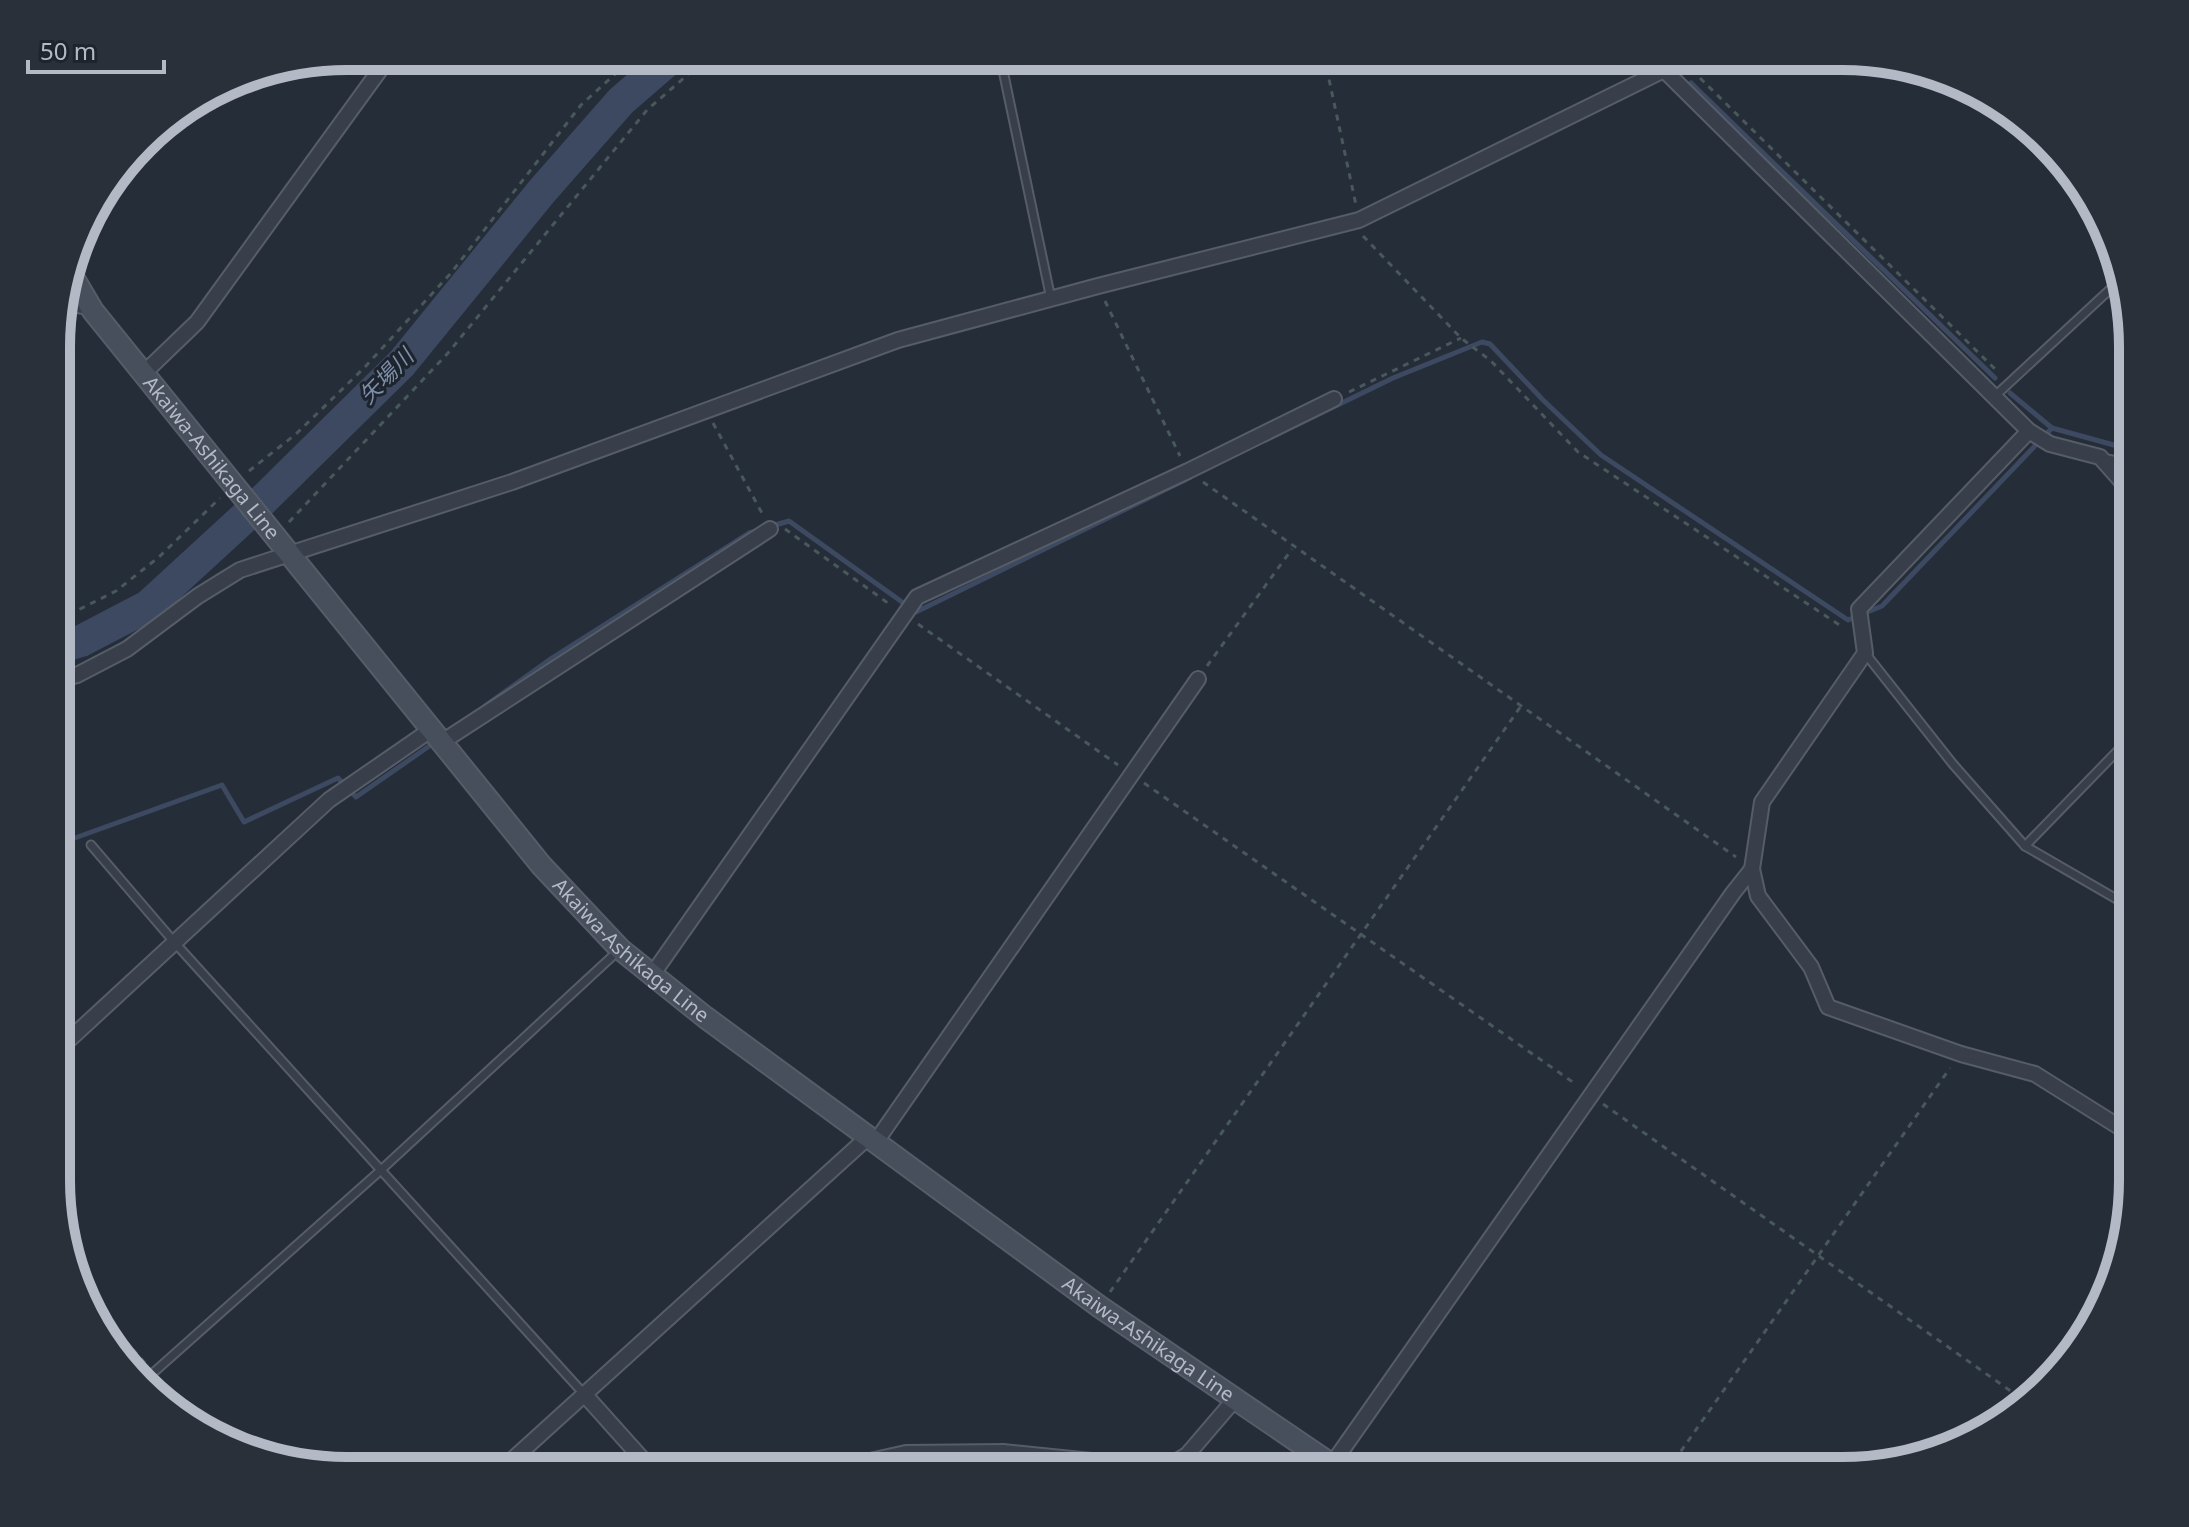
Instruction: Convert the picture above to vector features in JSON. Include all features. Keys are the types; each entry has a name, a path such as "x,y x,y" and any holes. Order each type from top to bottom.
{"main road":[{"name":"Akaiwa-Ashikaga Line","path":"77,284 93,311 235,487 279,528 292,554 541,865 620,949 717,1026 871,1140 1100,1307 1316,1457"}],"street":[{"path":"144,373 197,322 380,70"},
{"path":"70,677 127,649 229,576 268,560 512,482 898,340 1359,220 1662,71"},
{"path":"1665,71 2029,431 2050,444 2100,457 2118,477"},
{"path":"652,975 917,597 1188,471 1334,399"},
{"path":"2029,431 1859,609 1863,647 1762,802 1752,869 1758,896 1811,967 1828,1007 1961,1054 2035,1074 2118,1126"},
{"path":"71,1038 329,800 770,529"},
{"path":"517,1456 871,1140 1198,679"},
{"path":"1342,1457 1591,1095 1752,869"},
{"path":"585,1395 640,1456"},
{"path":"1184,1457 1235,1399"},
{"path":"881,1456 1003,1452 1047,1456"}],"lane":[{"path":"1003,70 1051,299"},
{"path":"1995,396 2112,287"},
{"path":"73,308 93,311"},
{"path":"2100,457 2118,461"},
{"path":"1863,647 1952,763 2025,846 2118,900"},
{"path":"2025,846 2118,750"},
{"path":"91,845 175,943 585,1395"},
{"path":"150,1375 381,1170 620,949"}],"path":[{"path":"70,614 116,591 159,557 296,434 364,368 451,273 581,105 619,70"},
{"path":"279,528 448,353 647,110 697,70"},
{"path":"1327,71 1362,235 1461,338 1491,361 1592,464 1863,647"},
{"path":"1696,71 2009,383"},
{"path":"2006,125 2059,176"},
{"path":"1098,286 1188,471 1752,869"},
{"path":"1334,399 1461,338"},
{"path":"707,411 770,529 775,526 783,528 2016,1395"},
{"path":"1198,679 1293,547"},
{"path":"1100,1307 1521,706"},
{"path":"1677,1457 1961,1054"}],"waterway":[{"name":"矢場川","path":"70,644 148,606 259,504 402,363 542,191 621,101 657,70"},
{"path":"1691,83 1995,378"},
{"path":"1266,440 1393,378 1482,342 1490,344 1601,455 1848,620 1882,606 2052,428"},
{"path":"2010,393 2052,428 2118,446"},
{"path":"772,526 789,521 916,612 1185,480"},
{"path":"485,706 552,658 749,533 759,530"},
{"path":"71,840 222,785 244,822 338,778 356,797 435,742"}]}
